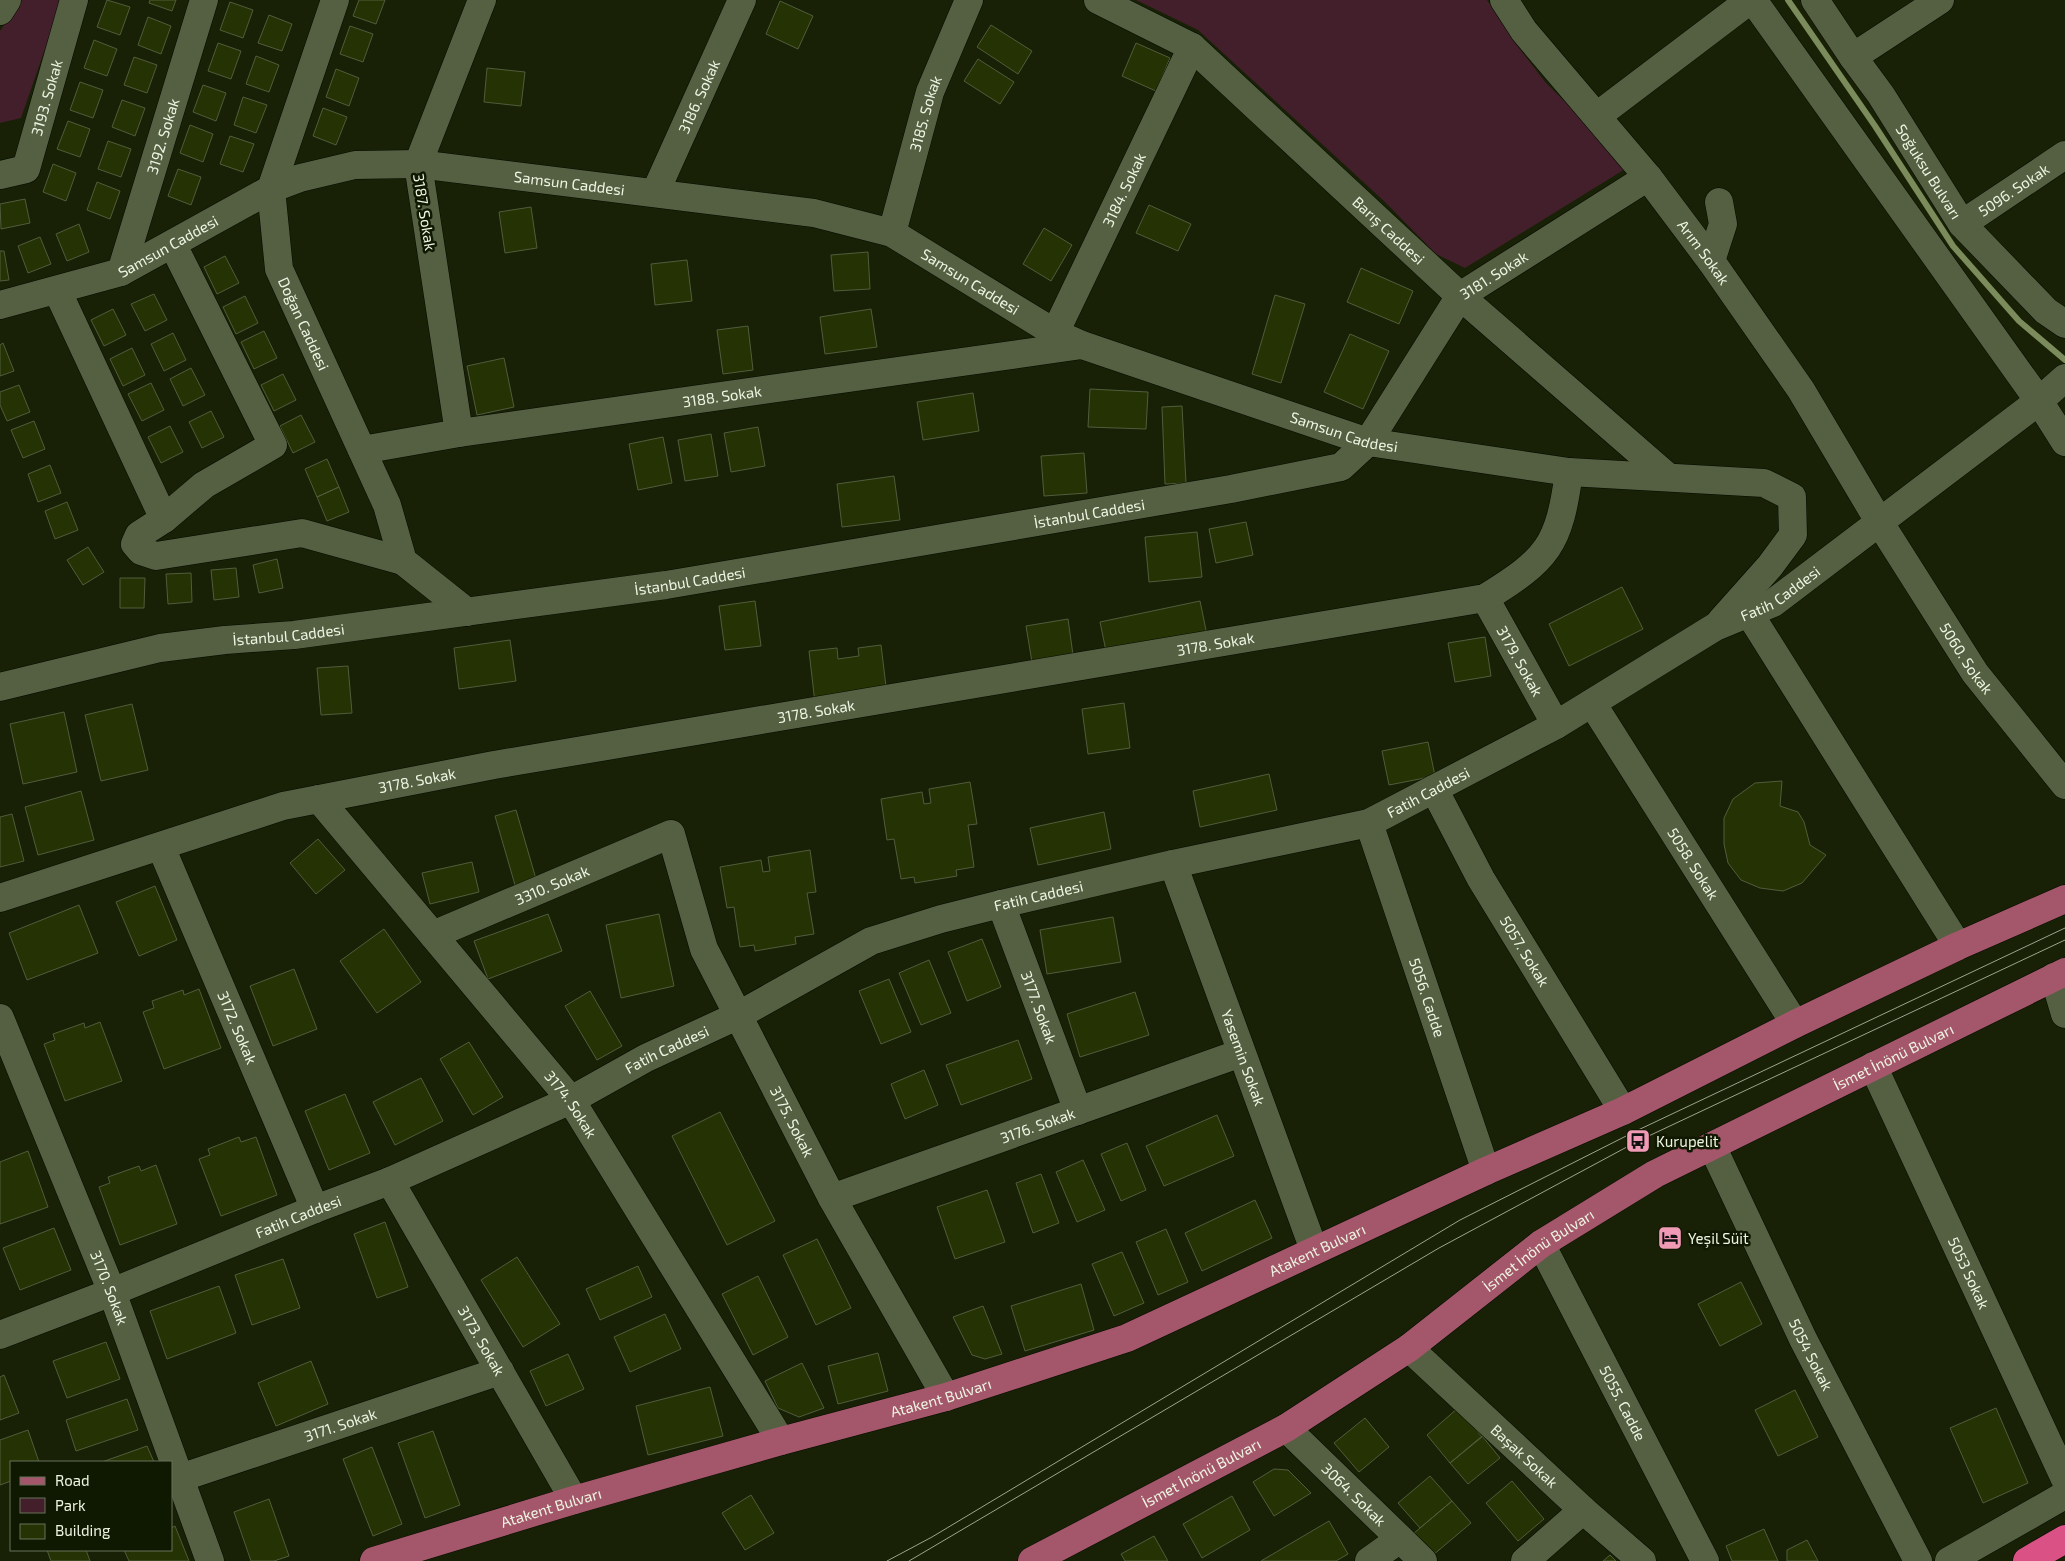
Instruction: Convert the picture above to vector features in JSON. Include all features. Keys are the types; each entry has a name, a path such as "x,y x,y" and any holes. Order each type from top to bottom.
{"highway":[{"path":"2027,1561 2065,1539"}],"main road":[{"path":"1486,1171 1623,1111 1795,1024 1958,946 2065,899"},
{"name":"İsmet İnönü Bulvarı","path":"1032,1561 1286,1428 1409,1348 1541,1244 1655,1174 2059,974"},
{"name":"Atakent Bulvarı","path":"374,1561 414,1556 574,1500 946,1396 1127,1338 1486,1171"}],"street":[{"path":"0,11 8,0"},
{"name":"3193. Sokak","path":"0,175 26,169 74,0"},
{"name":"3192. Sokak","path":"121,272 204,0"},
{"name":"Doğan Caddesi","path":"333,0 271,189 279,269 387,505 403,561"},
{"name":"3187. Sokak","path":"459,433 418,164 482,0"},
{"name":"3186. Sokak","path":"656,193 742,0"},
{"name":"3185. Sokak","path":"892,233 930,92 969,0"},
{"name":"Barış Caddesi","path":"1098,0 1192,47 1460,296 1668,477"},
{"name":"Arım Sokak","path":"1504,0 1524,31 1648,177 1712,261 1800,390 1880,523"},
{"path":"1597,116 1751,0 2038,401 2065,442"},
{"name":"Soğuksu Bulvarı","path":"1815,0 1852,57 1880,95 1962,224 2046,310 2065,324"},
{"path":"1852,57 1940,0"},
{"name":"3184. Sokak","path":"1055,333 1192,47"},
{"name":"5096. Sokak","path":"1962,224 2065,155"},
{"name":"Samsun Caddesi","path":"0,305 121,272 173,245 271,189 300,178 355,166 418,164 814,212 892,233 1055,333 1082,345 1368,442 1569,472 1764,483 1792,497 1793,535 1770,566 1715,627"},
{"name":"3181. Sokak","path":"1368,442 1460,296 1648,177"},
{"path":"1712,261 1723,224 1720,202"},
{"path":"173,245 272,445 204,485 164,519 139,535 135,544 141,551 156,556 302,533 403,561 468,612"},
{"path":"57,290 164,519"},
{"name":"3188. Sokak","path":"362,450 459,433 1082,345"},
{"name":"Fatih Caddesi","path":"0,1335 112,1292 315,1209 390,1181 572,1100 646,1058 739,1015 871,941 941,919 1001,904 1173,864 1369,823 1556,725 1715,627 1772,603 1880,523 2065,378"},
{"name":"İstanbul Caddesi","path":"0,687 160,648 225,640 294,635 666,585 1231,489 1341,467 1368,442"},
{"name":"3178. Sokak","path":"0,898 283,806 514,762 1485,598 1536,564 1554,538 1564,507 1569,472"},
{"name":"5060. Sokak","path":"1880,523 1975,673 2065,785"},
{"name":"3179. Sokak","path":"1485,598 1556,725"},
{"path":"1749,613 1958,946"},
{"name":"5058. Sokak","path":"1592,703 1795,1024"},
{"name":"5057. Sokak","path":"1434,789 1481,879 1623,1111"},
{"name":"3174. Sokak","path":"319,799 572,1100 781,1441"},
{"name":"5056. Cadde","path":"1369,823 1486,1171"},
{"name":"3310. Sokak","path":"433,935 671,834"},
{"name":"3175. Sokak","path":"671,834 704,949 832,1198 946,1396"},
{"name":"3172. Sokak","path":"161,847 315,1209"},
{"name":"Yasemin Sokak","path":"1173,864 1314,1250"},
{"name":"3177. Sokak","path":"1001,904 1078,1111"},
{"path":"2059,974 2065,1014"},
{"name":"3170. Sokak","path":"0,1018 112,1292 210,1561"},
{"name":"3176. Sokak","path":"832,1198 1242,1054"},
{"name":"5053 Sokak","path":"1873,1066 2065,1479"},
{"name":"5054 Sokak","path":"1712,1146 1803,1339 1918,1561"},
{"name":"3173. Sokak","path":"390,1181 574,1500"},
{"name":"5055. Cadde","path":"1541,1244 1706,1561"},
{"name":"Başak Sokak","path":"1409,1348 1583,1510 1642,1561"},
{"name":"3171. Sokak","path":"180,1478 500,1371"},
{"name":"3064. Sokak","path":"1286,1428 1423,1561"},
{"path":"1949,1561 2065,1495"},
{"path":"1525,1561 1583,1510"},
{"path":"1370,1561 1400,1539"}],"green space":[{"path":"21,0 62,0 21,118 0,123 0,31"},
{"path":"1136,0 1487,0 1512,39 1546,83 1630,166 1465,268 1436,254 1385,202 1198,30"}],"building":[{"path":"107,0 130,7 120,35 97,27"},
{"path":"150,0 176,0 172,11 149,3"},
{"path":"359,0 385,0 376,24 353,16"},
{"path":"780,1 813,16 798,49 766,34"},
{"path":"230,2 253,10 243,38 220,30"},
{"path":"269,15 292,24 282,51 258,43"},
{"path":"148,17 171,26 161,54 138,45"},
{"path":"991,25 1032,51 1018,74 977,47"},
{"path":"350,26 373,34 363,62 340,54"},
{"path":"94,40 117,49 107,76 84,68"},
{"path":"218,43 241,51 231,79 208,71"},
{"path":"1136,43 1170,58 1156,91 1122,76"},
{"path":"256,56 279,65 269,92 246,84"},
{"path":"134,57 157,65 147,93 124,85"},
{"path":"978,59 1014,82 1000,104 964,81"},
{"path":"487,68 525,72 521,106 484,102"},
{"path":"336,69 359,78 349,106 326,97"},
{"path":"80,82 103,90 93,118 70,110"},
{"path":"203,85 226,93 216,121 193,112"},
{"path":"243,97 267,105 256,133 234,125"},
{"path":"122,100 145,108 135,136 112,127"},
{"path":"323,108 347,117 336,145 313,136"},
{"path":"68,121 90,129 80,157 57,149"},
{"path":"190,125 213,134 203,162 180,153"},
{"path":"230,136 254,144 243,172 220,164"},
{"path":"108,141 131,149 121,177 98,169"},
{"path":"53,164 76,173 66,201 43,192"},
{"path":"178,169 201,177 191,205 168,196"},
{"path":"97,182 120,191 110,219 87,210"},
{"path":"25,199 30,223 1,229 0,204"},
{"path":"1149,205 1191,224 1178,251 1136,233"},
{"path":"531,207 537,248 505,253 499,212"},
{"path":"79,224 89,252 67,261 56,234"},
{"path":"1044,228 1072,245 1051,281 1023,264"},
{"path":"40,237 51,264 28,273 18,246"},
{"path":"0,251 4,251 9,280 0,281"},
{"path":"868,252 870,289 834,291 831,255"},
{"path":"225,256 239,283 217,294 204,267"},
{"path":"687,260 692,301 655,305 651,264"},
{"path":"1361,268 1413,291 1399,324 1347,302"},
{"path":"154,294 167,320 145,331 131,304"},
{"path":"1275,295 1305,304 1281,383 1252,374"},
{"path":"245,296 258,323 236,334 223,307"},
{"path":"113,309 126,335 104,346 91,320"},
{"path":"871,309 877,347 825,354 820,317"},
{"path":"748,326 753,370 723,374 717,330"},
{"path":"264,331 277,358 254,369 241,342"},
{"path":"173,333 186,360 164,371 151,344"},
{"path":"1350,334 1389,351 1363,409 1324,392"},
{"path":"3,343 14,371 0,376 0,345"},
{"path":"132,348 145,375 123,386 110,359"},
{"path":"504,358 514,407 477,415 467,366"},
{"path":"191,368 205,395 183,406 170,379"},
{"path":"283,374 296,400 274,411 261,385"},
{"path":"151,383 164,410 142,421 128,394"},
{"path":"19,385 30,412 7,421 0,405 0,392"},
{"path":"1090,389 1148,392 1146,429 1088,427"},
{"path":"973,393 979,431 923,440 917,402"},
{"path":"1182,406 1186,483 1165,484 1162,407"},
{"path":"211,411 224,437 202,448 189,422"},
{"path":"301,415 315,442 293,453 280,426"},
{"path":"34,421 45,449 23,458 11,430"},
{"path":"170,426 183,452 161,463 148,437"},
{"path":"758,427 765,466 731,472 724,433"},
{"path":"711,434 718,476 685,481 678,440"},
{"path":"663,437 672,483 638,490 629,444"},
{"path":"1084,453 1087,493 1044,496 1041,456"},
{"path":"327,459 339,487 317,497 305,469"},
{"path":"50,465 61,493 38,502 28,474"},
{"path":"894,476 900,520 842,527 837,484"},
{"path":"339,487 349,512 327,521 317,497"},
{"path":"67,502 78,530 55,539 45,511"},
{"path":"1246,522 1253,555 1216,563 1209,529"},
{"path":"1197,532 1202,577 1149,582 1145,537"},
{"path":"88,547 104,572 83,585 67,560"},
{"path":"277,559 283,588 259,593 253,565"},
{"path":"236,568 239,597 214,600 211,570"},
{"path":"191,573 192,602 168,604 166,574"},
{"path":"120,578 145,578 144,608 120,608"},
{"path":"1622,587 1643,629 1569,666 1549,624"},
{"path":"755,601 761,646 725,650 719,606"},
{"path":"1200,601 1207,635 1107,656 1100,622"},
{"path":"1068,619 1074,662 1033,668 1026,626"},
{"path":"1485,637 1491,676 1455,682 1448,643"},
{"path":"510,640 516,681 459,689 454,648"},
{"path":"881,645 887,695 815,703 809,651 837,648 838,659 859,656 858,648"},
{"path":"348,666 352,713 321,715 317,668"},
{"path":"1124,703 1130,748 1088,754 1082,709"},
{"path":"132,704 148,770 101,781 85,715"},
{"path":"64,712 77,772 23,784 10,724"},
{"path":"1428,742 1435,776 1389,785 1382,751"},
{"path":"1269,774 1277,810 1200,827 1193,791"},
{"path":"1782,781 1780,806 1798,812 1804,822 1810,845 1826,855 1802,883 1783,891 1760,888 1741,880 1728,863 1724,844 1724,818 1733,799 1755,783"},
{"path":"970,782 977,824 968,825 974,867 956,870 957,876 915,883 914,877 901,879 894,839 887,840 881,799 922,792 924,804 931,803 929,789"},
{"path":"81,791 94,840 38,855 25,807"},
{"path":"516,810 536,879 515,885 495,816"},
{"path":"1104,812 1111,849 1038,865 1030,828"},
{"path":"12,814 24,861 0,867 0,817"},
{"path":"318,839 345,870 316,894 290,863"},
{"path":"810,850 816,892 807,893 814,934 795,937 796,944 755,951 754,945 740,947 734,907 727,908 720,867 761,860 763,872 770,871 768,857"},
{"path":"472,862 479,892 430,904 422,873"},
{"path":"155,886 177,940 139,956 116,902"},
{"path":"79,905 98,953 27,980 9,933"},
{"path":"548,914 562,951 488,979 474,941"},
{"path":"659,914 674,986 621,998 606,925"},
{"path":"1113,917 1121,962 1047,974 1040,930"},
{"path":"384,929 421,982 377,1013 340,961"},
{"path":"982,939 1001,987 967,1001 948,952"},
{"path":"929,960 951,1013 921,1025 899,973"},
{"path":"294,969 317,1029 273,1046 250,986"},
{"path":"889,979 911,1032 881,1044 859,991"},
{"path":"199,989 221,1048 164,1069 143,1012 154,1008 152,1001 183,990 184,995"},
{"path":"590,991 622,1046 597,1060 565,1006"},
{"path":"1135,992 1149,1035 1080,1057 1067,1014"},
{"path":"100,1022 122,1081 65,1101 44,1044 55,1040 53,1034 84,1023 85,1028"},
{"path":"1018,1040 1032,1079 961,1105 946,1065"},
{"path":"469,1042 503,1097 473,1115 440,1059"},
{"path":"924,1070 938,1105 905,1119 891,1084"},
{"path":"421,1078 443,1121 395,1145 373,1102"},
{"path":"345,1094 370,1153 329,1170 305,1111"},
{"path":"720,1112 775,1221 727,1245 672,1136"},
{"path":"1217,1115 1234,1156 1164,1186 1146,1146"},
{"path":"239,1137 241,1142 256,1137 277,1195 221,1216 199,1159 210,1155 208,1149"},
{"path":"1127,1143 1146,1190 1121,1201 1101,1154"},
{"path":"28,1151 48,1207 0,1224 0,1162"},
{"path":"1083,1160 1105,1210 1077,1222 1056,1172"},
{"path":"156,1165 177,1224 120,1245 99,1187 110,1183 108,1177 139,1166 141,1171"},
{"path":"1041,1174 1059,1223 1033,1233 1016,1183"},
{"path":"987,1190 1005,1242 955,1259 937,1207"},
{"path":"1255,1200 1272,1238 1202,1271 1185,1233"},
{"path":"385,1222 408,1287 377,1298 354,1234"},
{"path":"54,1228 71,1270 20,1290 3,1248"},
{"path":"1166,1229 1188,1282 1158,1295 1136,1242"},
{"path":"817,1239 851,1308 816,1325 783,1255"},
{"path":"1122,1252 1144,1303 1114,1316 1092,1264"},
{"path":"517,1257 560,1324 523,1347 481,1280"},
{"path":"283,1259 300,1308 252,1325 235,1275"},
{"path":"638,1266 652,1297 600,1320 586,1289"},
{"path":"758,1276 788,1337 753,1355 722,1294"},
{"path":"1741,1282 1762,1324 1720,1346 1698,1304"},
{"path":"1081,1284 1094,1330 1025,1351 1011,1306"},
{"path":"219,1286 236,1333 167,1359 150,1311"},
{"path":"983,1306 1002,1354 985,1359 972,1355 953,1317"},
{"path":"665,1314 681,1349 630,1372 614,1337"},
{"path":"106,1342 120,1379 67,1398 53,1361"},
{"path":"878,1353 888,1391 838,1404 828,1366"},
{"path":"568,1354 584,1389 546,1406 530,1371"},
{"path":"311,1361 328,1404 276,1426 258,1383"},
{"path":"802,1363 824,1408 799,1417 778,1408 765,1381"},
{"path":"4,1375 19,1413 0,1420 0,1377"},
{"path":"710,1387 723,1436 648,1455 636,1406"},
{"path":"1795,1390 1818,1437 1778,1456 1755,1410"},
{"path":"127,1399 138,1430 76,1451 66,1420"},
{"path":"1458,1408 1482,1437 1450,1463 1427,1435"},
{"path":"1996,1408 2028,1483 1983,1503 1950,1428"},
{"path":"1365,1418 1389,1447 1359,1472 1334,1443"},
{"path":"28,1430 39,1461 10,1461 10,1481 0,1485 0,1440"},
{"path":"433,1431 460,1505 425,1518 398,1443"},
{"path":"1482,1436 1500,1458 1468,1484 1450,1463"},
{"path":"147,1446 154,1461 105,1461"},
{"path":"372,1447 402,1524 373,1536 343,1459"},
{"path":"1274,1469 1288,1470 1311,1493 1274,1516 1253,1482"},
{"path":"1430,1476 1452,1501 1420,1528 1398,1503"},
{"path":"1512,1481 1544,1519 1518,1541 1486,1503"},
{"path":"751,1495 774,1533 745,1550 722,1513"},
{"path":"1232,1496 1250,1530 1202,1558 1183,1524"},
{"path":"269,1499 289,1556 274,1561 251,1561 234,1512"},
{"path":"1452,1501 1471,1523 1433,1555 1413,1534"},
{"path":"1329,1521 1348,1554 1336,1561 1261,1561"},
{"path":"175,1526 189,1561 129,1561 124,1551 172,1551 172,1528"},
{"path":"1764,1529 1778,1561 1732,1561 1726,1546"},
{"path":"1154,1536 1168,1561 1125,1561 1121,1554"},
{"path":"1807,1540 1818,1561 1787,1561 1787,1550"},
{"path":"47,1551 86,1551 90,1561 51,1561"},
{"path":"1610,1555 1616,1561 1603,1561"}],"waterway":[{"path":"1788,0 1875,126 1953,246 2019,321 2065,360"}],"tram line":[{"path":"887,1561 932,1537 1460,1220 1636,1131 2065,928"},
{"path":"909,1561 1439,1248 1638,1141 2065,940"}],"place":[{"name":"Kurupelit","path":"1638,1141"},
{"name":"Yeşil Süit","path":"1670,1238"}]}
